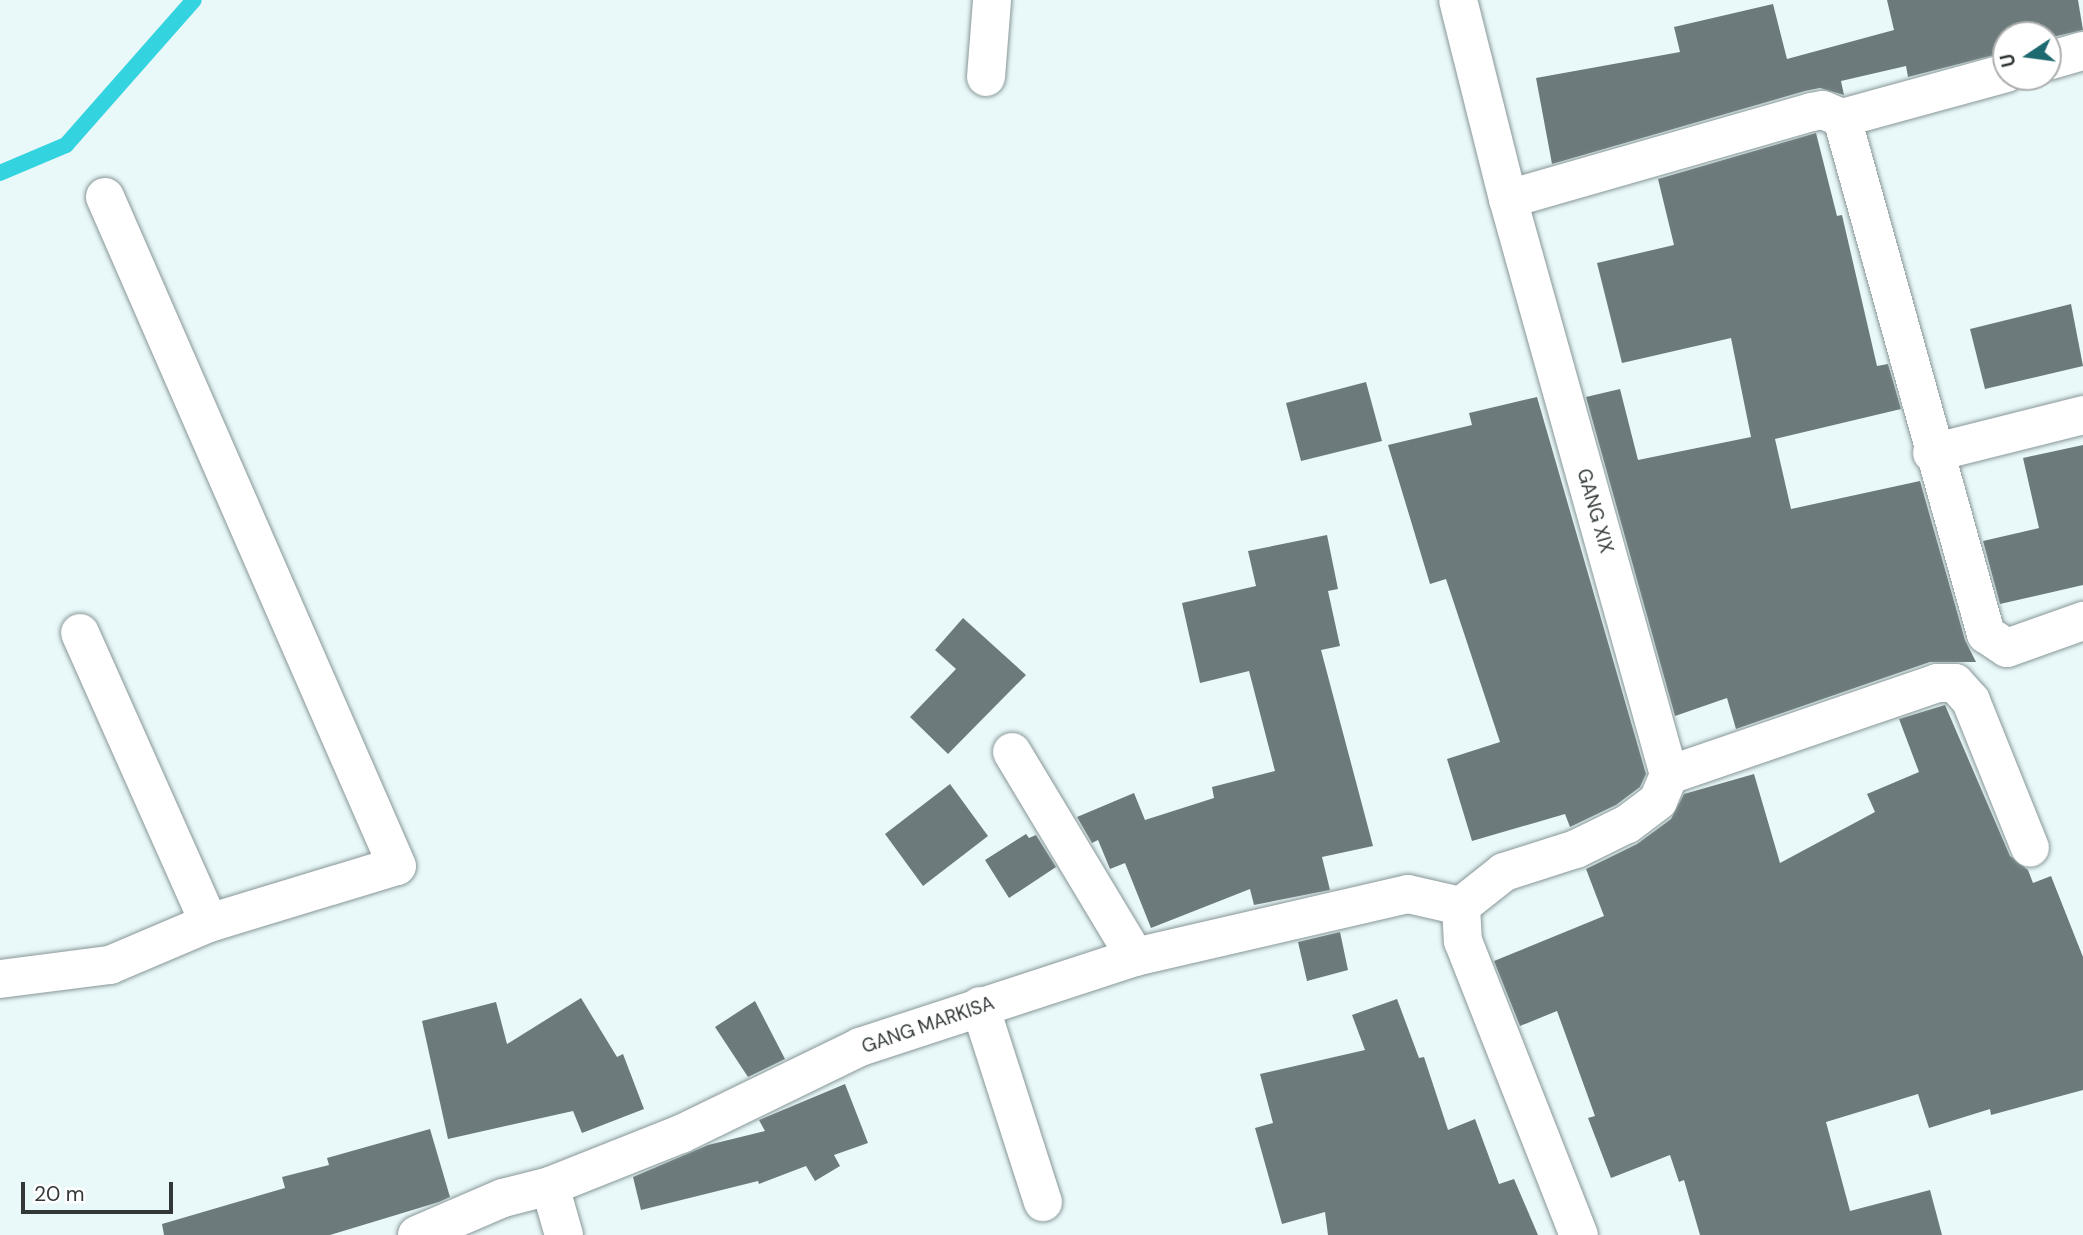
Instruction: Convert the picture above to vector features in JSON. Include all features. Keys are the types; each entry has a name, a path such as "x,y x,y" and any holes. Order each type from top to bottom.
{"street":[{"path":"986,77 992,0"},
{"name":"GANG XIX","path":"1458,0 1508,199 1669,775"},
{"path":"2062,57 2083,51"},
{"path":"1508,199 1811,112 1823,110 1842,118 1992,77"},
{"path":"1842,118 1932,453 1981,623 1994,643 2007,648 2083,621"},
{"path":"0,979 110,965 209,923 397,866 105,197"},
{"path":"1932,453 2083,415"},
{"path":"80,633 209,923"},
{"path":"1579,1235 1463,941 1461,906 1504,872 1576,849 1627,824 1658,801 1669,775 1937,683 1955,683 1971,701 2030,848"},
{"path":"1012,752 1135,957"},
{"name":"GANG MARKISA","path":"417,1235 503,1198 550,1186 681,1134 860,1047 1135,957 1408,894 1461,906"},
{"path":"980,1006 1043,1202"},
{"path":"550,1186 564,1235"}],"building":[{"path":"1887,0 2078,0 2083,30 2062,35 2062,21 1992,21 1992,56 1908,77 1906,66 1841,81 1844,95 1820,88 1805,91 1552,164 1536,78 1680,52 1674,27 1773,4 1787,59 1894,30"},
{"path":"1816,133 1837,216 1842,215 1877,366 1888,364 1901,409 1775,439 1791,509 1920,481 1965,640 1976,662 1930,662 1736,729 1727,698 1675,716 1586,397 1620,389 1638,460 1751,437 1731,338 1622,363 1597,263 1674,245 1658,179"},
{"path":"2071,304 2083,366 1985,389 1970,329"},
{"path":"1366,382 1382,441 1301,461 1286,403"},
{"path":"1537,397 1646,774 1640,787 1616,805 1570,827 1565,814 1472,841 1447,759 1500,742 1446,579 1430,584 1388,445 1472,425 1469,413"},
{"path":"2083,445 2083,585 2000,604 1983,541 2039,528 2023,458"},
{"path":"1327,535 1338,589 1328,591 1340,646 1321,650 1373,846 1322,857 1330,890 1254,905 1250,889 1151,928 1125,863 1110,869 1098,840 1092,843 1077,817 1134,793 1145,820 1214,798 1212,787 1275,771 1249,671 1200,683 1182,603 1256,586 1248,551"},
{"path":"963,618 1026,675 948,754 910,717 956,669 935,650"},
{"path":"1945,705 2010,856 2028,870 2033,883 2051,876 2083,957 2083,1090 1991,1115 1990,1109 1929,1128 1918,1094 1826,1122 1850,1211 1930,1190 1942,1235 1700,1235 1684,1180 1679,1182 1670,1155 1611,1178 1588,1118 1595,1116 1557,1011 1520,1026 1494,961 1604,916 1586,869 1637,844 1671,819 1684,794 1754,774 1780,863 1875,812 1867,794 1919,772 1899,719"},
{"path":"950,784 988,836 923,886 885,834"},
{"path":"1026,834 1029,838 1036,835 1056,867 1009,898 985,860"},
{"path":"1340,932 1348,970 1307,981 1298,942"},
{"path":"581,998 617,1057 623,1054 644,1109 582,1133 573,1111 448,1139 422,1021 496,1002 507,1044"},
{"path":"1397,999 1419,1058 1424,1057 1448,1130 1475,1119 1499,1184 1514,1179 1538,1235 1328,1235 1325,1212 1282,1224 1255,1128 1273,1123 1260,1074 1365,1050 1352,1015"},
{"path":"755,1001 785,1059 748,1077 715,1027"},
{"path":"845,1084 868,1143 834,1155 840,1166 815,1181 806,1166 759,1184 758,1181 641,1210 633,1177 708,1145 765,1131 759,1120"},
{"path":"430,1129 450,1197 439,1202 330,1235 164,1235 162,1224 285,1188 282,1177 329,1165 327,1158"}],"waterway":[{"path":"0,173 66,145 194,0"}]}
